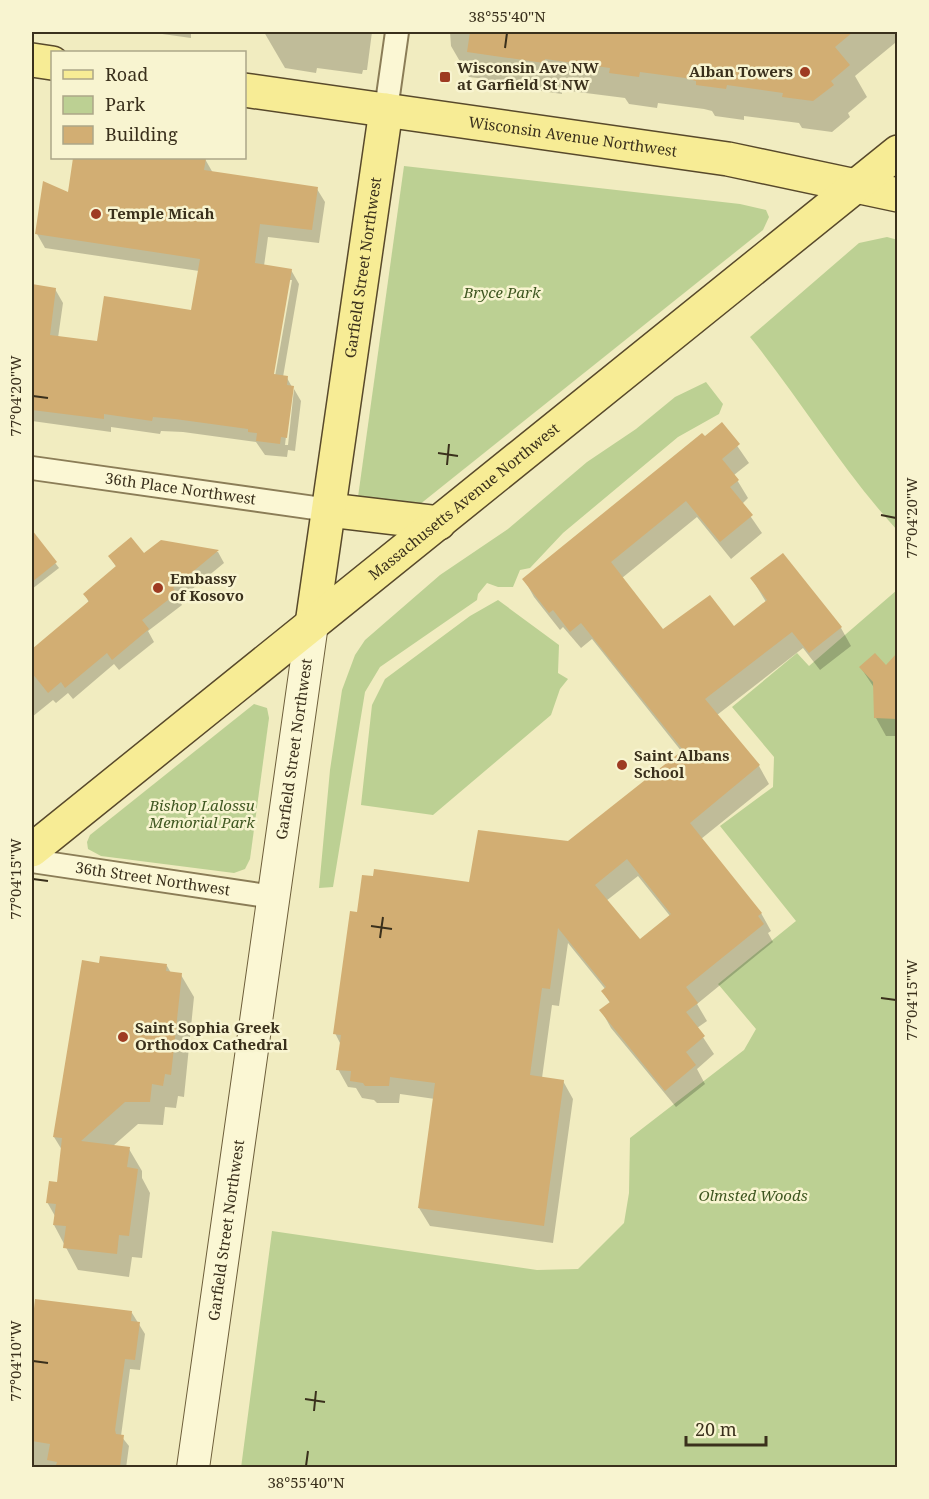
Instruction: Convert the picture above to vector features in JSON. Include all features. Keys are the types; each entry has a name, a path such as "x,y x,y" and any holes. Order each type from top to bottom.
{"main road":[{"path":"32,60 51,63"},
{"name":"Wisconsin Avenue Northwest","path":"246,90 718,158 897,195"},
{"name":"Garfield Street Northwest","path":"193,1467 386,110"},
{"name":"Massachusetts Avenue Northwest","path":"32,850 897,152"},
{"path":"329,510 439,522"}],"street":[{"name":"Garfield Street Northwest","path":"386,110 397,32"},
{"name":"36th Place Northwest","path":"32,468 329,510"},
{"name":"36th Street Northwest","path":"32,861 273,897"}],"green space":[{"name":"Bryce Park","path":"404,166 740,204 766,210 769,217 763,230 419,505 358,497"},
{"path":"887,237 898,240 897,530 858,483 750,337 859,243"},
{"path":"706,382 723,404 719,414 678,437 563,533 530,568 520,570 513,587 498,587 487,583 478,594 477,600 380,667 365,692 333,887 319,888 330,770 342,690 355,655 365,640 440,575 508,529 587,462 636,429 675,397"},
{"name":"Olmsted Woods","path":"897,590 897,1467 241,1468 272,1231 537,1270 578,1269 624,1223 629,1193 630,1138 744,1050 756,1029 718,984 796,921 720,826 773,787 774,757 732,707 797,653 809,666"},
{"path":"498,600 559,645 558,673 568,679 560,689 551,715 433,815 361,805 372,705 385,679 470,616"},
{"name":"Bishop Lalossu Memorial Park","path":"254,704 267,708 269,718 250,859 245,869 234,873 101,856 88,849 87,842 90,835"}],"building":[{"path":"470,32 853,32 835,47 850,65 831,81 834,85 813,101 782,97 783,93 727,85 726,89 696,85 696,81 685,78 640,72 639,77 609,73 610,68 545,59 544,63 467,52"},
{"path":"73,159 206,159 204,170 318,187 312,230 260,224 255,263 292,269 274,374 288,376 287,385 294,386 287,438 281,437 280,444 256,441 257,433 248,432 248,429 153,417 152,421 104,414 104,419 32,410 32,284 56,288 50,335 97,341 104,296 191,310 200,259 35,234 43,181 68,192"},
{"path":"722,422 740,444 722,459 739,480 730,487 753,515 720,542 686,501 611,562 663,629 710,595 734,626 767,600 750,578 783,553 842,627 809,653 792,632 705,699 760,765 690,823 762,913 758,916 764,924 686,987 698,1003 686,1012 705,1036 686,1052 696,1065 665,1091 599,1010 610,1002 601,991 606,987 558,928 550,989 542,988 530,1075 564,1080 544,1226 418,1208 435,1083 390,1077 389,1086 365,1086 363,1083 350,1081 351,1071 336,1070 341,1035 333,1034 350,911 357,912 362,875 373,876 374,869 469,882 478,830 568,841 683,750 581,623 570,632 553,610 549,613 522,579 702,433 705,436","holes":["627,859 671,914 640,939 595,885"]},
{"path":"32,530 57,562 32,582"},
{"path":"131,537 144,553 161,540 219,550 173,588 177,593 142,620 149,629 112,660 107,653 65,688 61,682 48,693 32,673 32,649 89,601 83,594 116,566 108,556"},
{"path":"875,653 886,665 897,653 897,719 874,718 873,682 859,667"},
{"path":"100,956 167,964 166,971 182,973 171,1075 165,1074 163,1086 152,1084 150,1102 125,1102 81,1141 130,1147 127,1167 138,1169 129,1236 119,1235 117,1254 63,1248 66,1226 53,1225 56,1204 46,1203 49,1181 57,1182 62,1138 53,1137 82,960 99,963"},
{"path":"35,1299 132,1311 131,1321 140,1322 135,1360 125,1359 115,1430 116,1434 124,1435 120,1467 56,1465 57,1462 47,1460 50,1444 32,1441 32,1327"}],"place":[{"name":"Alban Towers","path":"805,72"},
{"name":"Wisconsin Ave NW at Garfield St NW","path":"445,77"},
{"name":"Temple Micah","path":"96,214"},
{"name":"Embassy of Kosovo","path":"158,588"},
{"name":"Saint Albans School","path":"622,765"},
{"name":"Saint Sophia Greek Orthodox Cathedral","path":"123,1037"}]}
